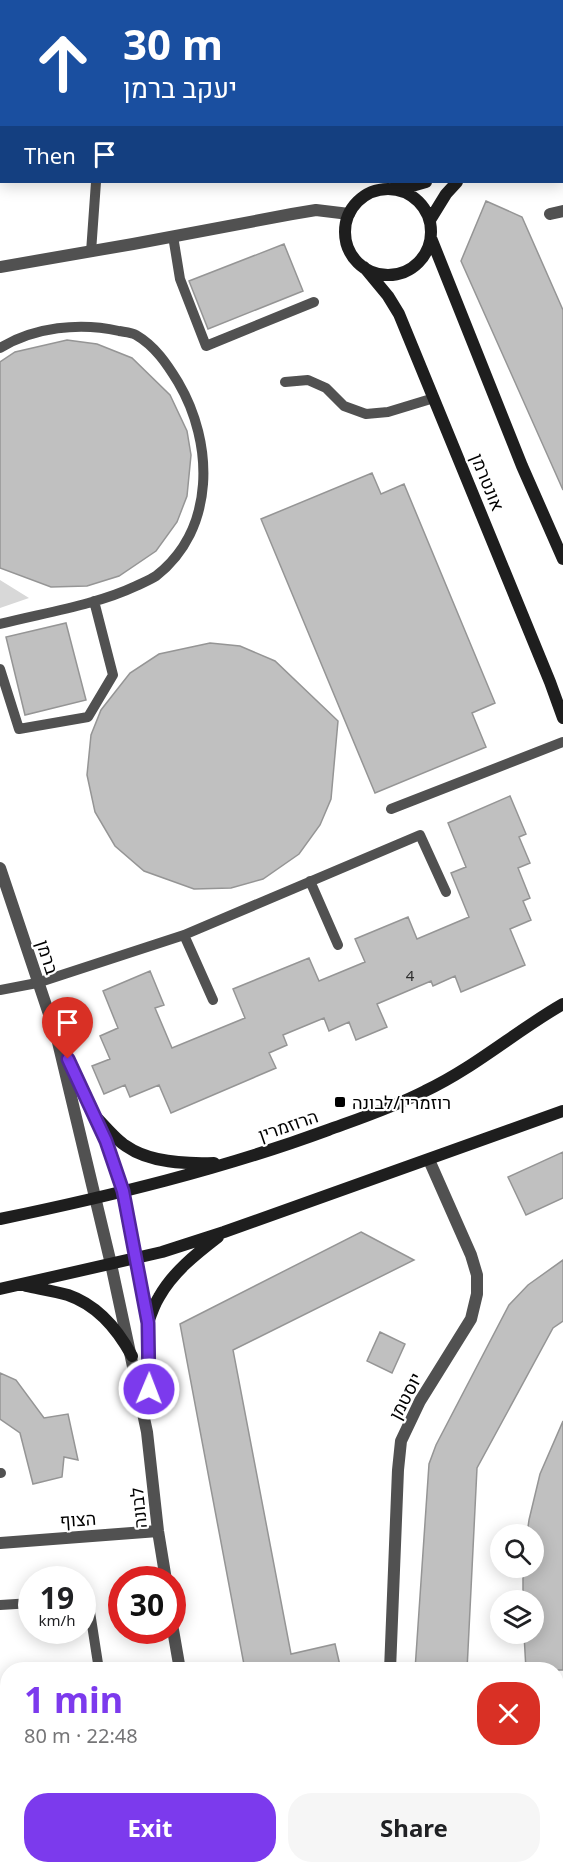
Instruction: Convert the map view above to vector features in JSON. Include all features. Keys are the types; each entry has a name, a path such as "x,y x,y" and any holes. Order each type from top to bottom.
{"main road":[{"path":"384,189 399,190 413,196 424,207 430,220 431,238 427,252 418,264 405,272 390,275 377,274 364,267 353,257 346,243 345,229 349,214 357,202 369,193 384,189 422,183"},
{"path":"430,220 446,194 456,183"},
{"name":"אונטרמן","path":"431,238 522,466 563,559"},
{"name":"אונטרמן","path":"364,267 388,296 399,314 563,718"},
{"path":"559,1006 563,992"},
{"name":"הרוזמרין","path":"0,1220 236,1162 391,1107 428,1090 559,1006"},
{"path":"0,1289 136,1258 224,1232 563,1111"},
{"path":"95,1116 125,1146 144,1155 169,1161 194,1163 236,1162"},
{"path":"148,1323 157,1299 168,1283 200,1251 224,1232"},
{"path":"22,1285 69,1295 90,1306 123,1339 132,1356"}],"street":[{"path":"0,267 316,210 349,214"},
{"path":"550,214 563,211"},
{"name":"ברמן","path":"0,868 57,1038 95,1197"},
{"name":"לבונה","path":"57,1038 106,1141 123,1191 148,1323 150,1367 147,1432"},
{"name":"יוסטמן","path":"390,1662 398,1481 402,1441 420,1401 471,1319 477,1294 477,1275 471,1255 429,1160"},
{"name":"לבונה","path":"95,1197 147,1432 164,1566"},
{"name":"הצוף","path":"0,1543 158,1532"},
{"path":"175,1644 179,1662"}],"lane":[{"path":"91,252 96,183"},
{"path":"172,236 180,279 206,346 314,302"},
{"path":"0,346 57,328 99,326 135,334 165,359 187,398 201,439 204,480 197,518 179,554 154,577 118,594 0,624"},
{"path":"285,381 308,380 326,388 344,406 366,414 388,412 434,398"},
{"path":"0,669 19,729 88,717 113,675 94,600"},
{"path":"391,809 563,742"},
{"path":"0,990 37,983 184,935 420,835 446,892"},
{"path":"310,881 338,945"},
{"path":"184,935 213,1000"},
{"path":"0,1605 18,1604"},
{"path":"95,1644 98,1662"}],"shaded area":[{"path":"0,580 29,598 0,608"}],"building":[{"path":"486,201 522,217 563,310 563,490 461,261"},
{"path":"284,244 303,291 208,329 189,281"},
{"path":"67,340 97,344 132,358 170,395 187,431 191,455 187,496 177,522 156,551 119,576 87,586 51,587 0,568 0,362 15,352"},
{"path":"372,473 381,494 404,484 495,703 472,713 486,747 375,793 261,519"},
{"path":"66,623 86,700 25,715 6,637"},
{"path":"210,643 240,646 275,661 338,721 331,799 320,825 299,854 263,879 231,888 194,889 144,871 115,846 95,812 87,775 91,735 101,710 130,673 159,654"},
{"path":"510,796 526,834 519,837 530,863 518,868 530,898 523,901 531,920 510,929 525,965 461,992 455,976 433,986 431,981 377,1004 387,1027 356,1040 349,1022 329,1031 324,1018 283,1035 287,1045 269,1053 276,1068 171,1113 159,1085 130,1097 125,1085 104,1094 92,1066 110,1059 100,1036 118,1028 103,991 150,971 164,1005 155,1008 172,1048 245,1018 233,989 309,958 319,981 365,962 355,939 408,917 417,939 469,917 451,873 466,867 448,823"},
{"path":"563,1152 563,1198 526,1215 508,1177"},
{"path":"361,1232 414,1260 233,1350 291,1654 335,1644 339,1662 243,1662 180,1324"},
{"path":"563,1260 563,1321 553,1328 477,1468 467,1662 416,1662 429,1464 436,1445 509,1305 528,1285"},
{"path":"380,1332 405,1344 392,1373 367,1361"},
{"path":"0,1373 16,1380 44,1418 68,1414 78,1460 64,1457 62,1477 33,1484 20,1433 0,1419"},
{"path":"563,1421 563,1662 526,1662 525,1644 544,1644 544,1590 523,1590 523,1578 544,1578 544,1524 528,1524 540,1474"}],"place":[{"name":"רוזמרין/לבונה","path":"340,1102"}],"route":[{"path":"68,1059 106,1141 123,1191 148,1323 149,1389"}]}
